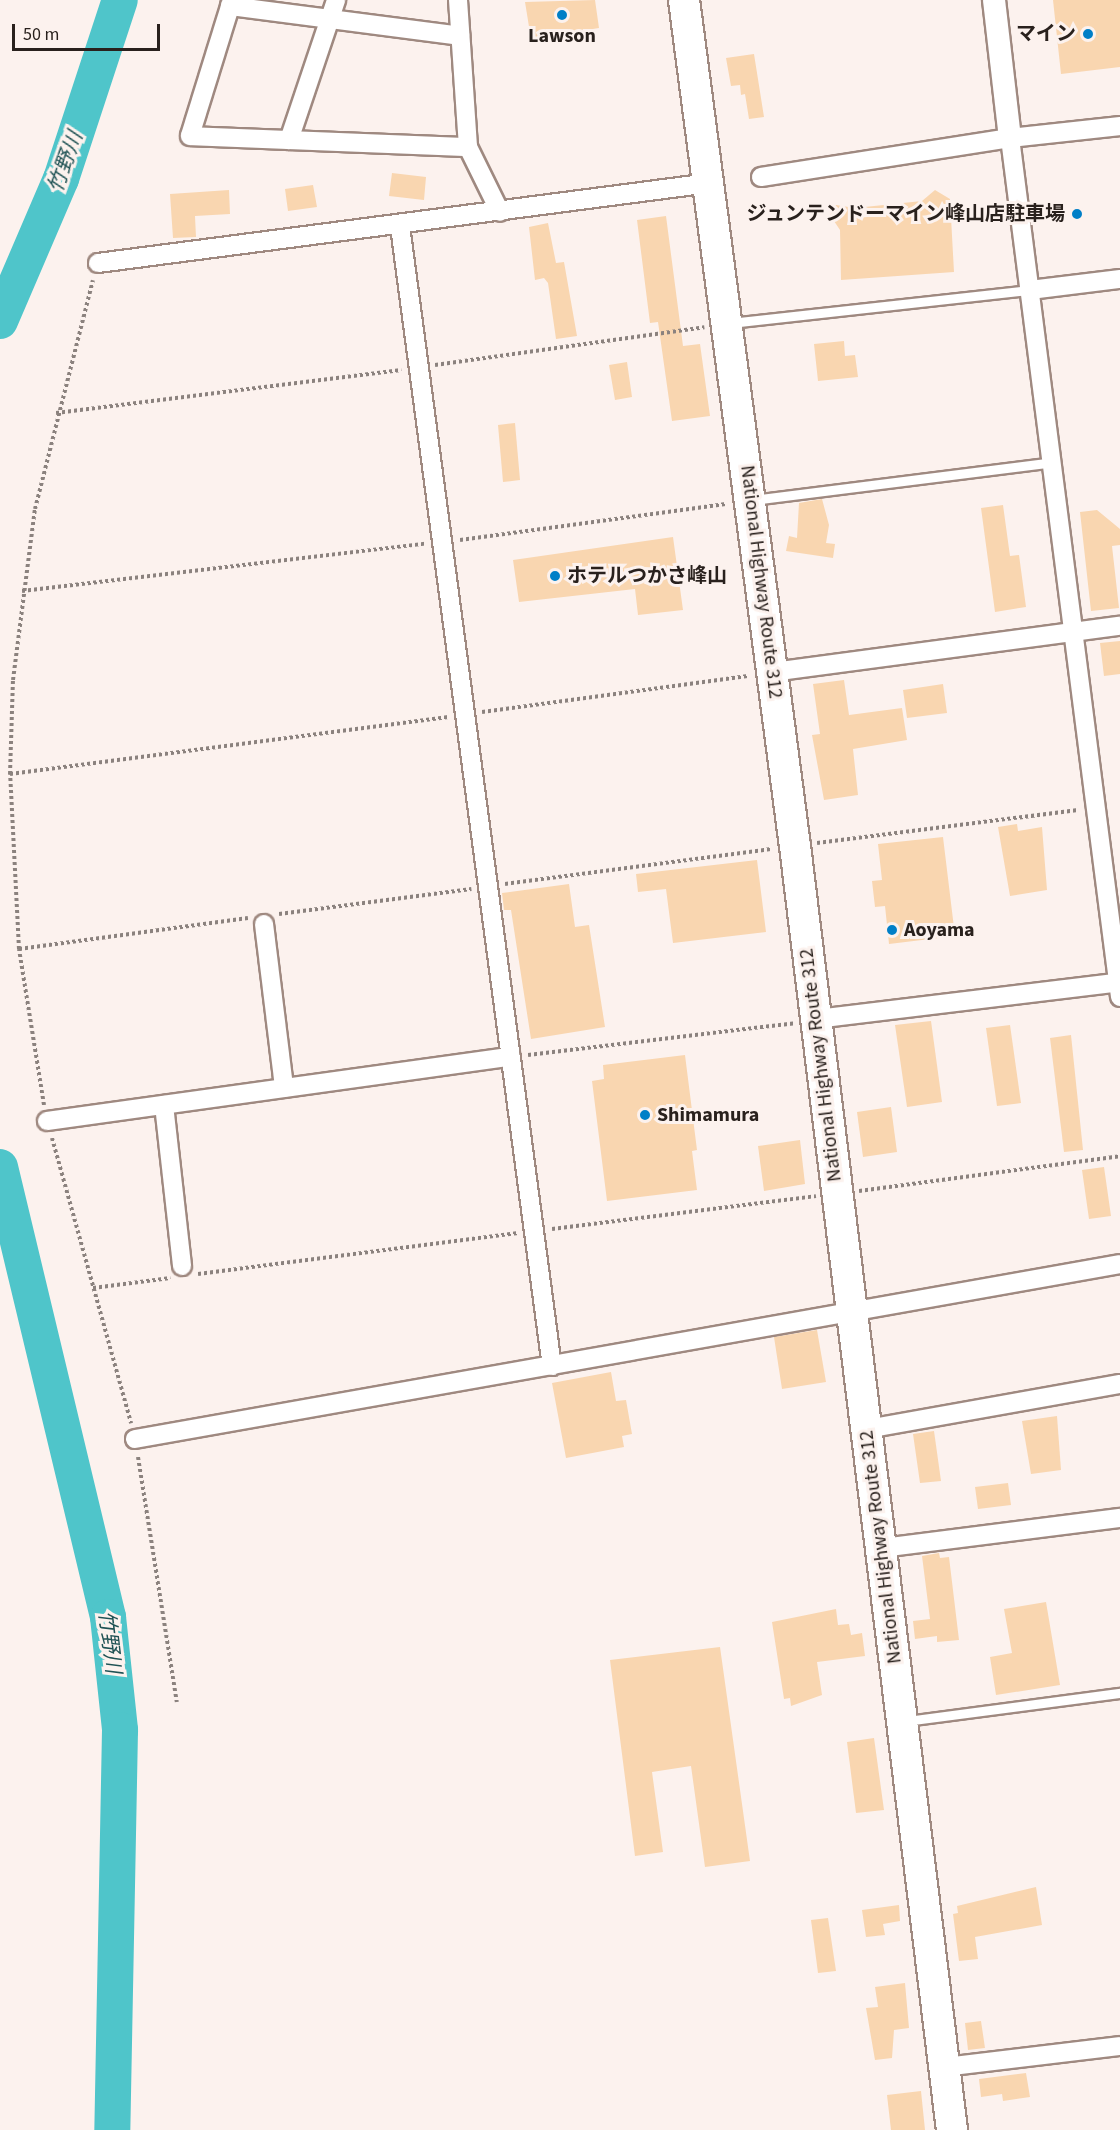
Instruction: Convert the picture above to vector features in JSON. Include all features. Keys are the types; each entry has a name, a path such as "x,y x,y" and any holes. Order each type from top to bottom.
{"highway":[{"name":"National Highway Route 312","path":"684,0 710,183 795,846 837,1194 848,1313 867,1429 900,1722 952,2130"}],"street":[{"path":"289,140 336,0"},
{"path":"458,0 468,147 500,212"},
{"path":"816,1019 1119,987 994,0"},
{"path":"460,36 329,20 231,3 190,136 468,147"},
{"path":"761,177 1010,138 1120,126"},
{"path":"98,262 400,226 710,183"},
{"path":"400,226 552,1366"},
{"path":"1030,290 1120,279"},
{"path":"772,672 1120,626"},
{"path":"261,919 284,1088"},
{"path":"47,1121 511,1057"},
{"path":"164,1105 181,1273"},
{"path":"135,1439 1120,1264"},
{"path":"867,1429 1120,1384"},
{"path":"882,1548 1120,1518"},
{"path":"944,2067 1120,2046"}],"lane":[{"path":"728,324 1030,290"},
{"path":"750,500 1052,462"},
{"path":"900,1722 1120,1693"}],"path":[{"path":"98,262 56,413 22,591 10,774 19,949 47,1121 135,1439 177,1702"},
{"path":"56,413 419,368 728,324"},
{"path":"22,591 443,542 750,500"},
{"path":"10,774 772,672"},
{"path":"19,949 261,919 488,886 1098,807"},
{"path":"511,1057 816,1019"},
{"path":"93,1288 181,1273 837,1194 1120,1156"}],"building":[{"name":"Lawson","path":"595,0 599,28 531,39 525,2"},
{"name":"マイン","path":"1053,0 1120,0 1120,67 1061,74"},
{"path":"754,54 764,117 749,119 745,94 741,95 740,85 731,86 726,58"},
{"path":"392,173 426,177 424,200 389,196"},
{"path":"313,185 317,207 288,211 285,189"},
{"path":"229,190 230,214 195,216 196,237 173,238 170,194"},
{"path":"935,190 950,199 954,272 841,280 840,230 830,215 836,205 855,208 922,201"},
{"path":"666,216 683,346 700,344 710,416 672,421 658,322 650,323 637,220"},
{"path":"548,223 556,263 564,262 577,336 556,339 548,283 544,278 535,280 529,227"},
{"path":"844,341 845,356 855,355 858,377 818,381 814,344"},
{"path":"627,362 632,397 615,400 609,365"},
{"path":"515,423 520,480 503,482 498,425"},
{"path":"822,499 829,525 826,543 835,544 833,558 786,551 789,536 797,538 799,503"},
{"path":"1003,505 1010,556 1019,555 1026,607 995,612 981,508"},
{"path":"1097,510 1120,529 1120,545 1112,546 1119,608 1091,611 1080,512"},
{"path":"673,537 683,610 638,615 635,589 519,602 513,560"},
{"path":"1120,641 1120,674 1104,676 1100,643"},
{"path":"844,680 849,715 902,708 907,740 853,749 858,795 824,800 812,735 820,734 813,684"},
{"path":"943,684 947,713 907,718 903,690"},
{"path":"1017,824 1018,831 1042,827 1047,890 1010,896 998,827"},
{"path":"943,837 955,936 889,944 885,906 875,907 872,881 882,880 878,844"},
{"path":"757,860 766,932 673,943 666,889 638,892 636,874"},
{"path":"569,884 575,927 589,925 605,1027 531,1039 511,910 504,910 502,893"},
{"path":"931,1021 942,1102 907,1107 895,1025"},
{"path":"1010,1025 1021,1103 997,1106 986,1028"},
{"path":"1071,1035 1083,1150 1064,1152 1050,1038"},
{"name":"Shimamura","path":"685,1055 697,1150 692,1151 697,1190 607,1201 592,1081 604,1079 603,1065"},
{"path":"891,1107 897,1152 863,1157 857,1112"},
{"path":"800,1140 805,1184 764,1191 758,1146"},
{"path":"1104,1167 1111,1216 1089,1219 1082,1170"},
{"path":"817,1330 826,1382 782,1389 774,1337"},
{"path":"611,1372 616,1401 626,1400 632,1434 622,1436 624,1447 566,1458 552,1383"},
{"path":"1057,1416 1061,1470 1031,1474 1022,1421"},
{"path":"934,1431 941,1481 920,1483 913,1434"},
{"path":"1008,1483 1011,1505 978,1509 975,1487"},
{"path":"939,1553 940,1558 949,1557 959,1640 937,1642 937,1636 915,1639 913,1621 930,1619 922,1556"},
{"path":"1046,1602 1060,1685 996,1695 990,1657 1012,1653 1004,1609"},
{"path":"836,1609 838,1625 849,1624 851,1635 862,1633 865,1656 817,1662 822,1695 791,1706 790,1698 784,1699 772,1622"},
{"path":"720,1647 750,1861 705,1867 691,1766 652,1772 663,1852 635,1856 610,1660"},
{"path":"874,1738 884,1810 856,1813 847,1742"},
{"path":"1036,1887 1042,1925 975,1937 978,1959 959,1961 953,1914 958,1913 957,1906"},
{"path":"899,1905 900,1921 883,1924 885,1935 866,1937 862,1910"},
{"path":"828,1918 836,1971 818,1973 811,1920"},
{"path":"905,1983 909,2028 894,2030 892,2058 875,2060 866,2008 878,2007 875,1987"},
{"path":"981,2021 985,2048 968,2050 965,2023"},
{"path":"1026,2073 1030,2097 1003,2101 1002,2094 981,2097 979,2079"},
{"path":"921,2091 925,2130 891,2130 887,2095"}],"waterway":[{"name":"竹野川","path":"0,321 61,179 120,0"},
{"name":"竹野川","path":"0,1167 108,1617 120,1730 112,2130"}],"place":[{"name":"Lawson","path":"562,15"},
{"name":"マイン","path":"1088,34"},
{"name":"ジュンテンドーマイン峰山店駐車場","path":"1077,214"},
{"name":"ホテルつかさ峰山","path":"555,576"},
{"name":"Aoyama","path":"892,930"},
{"name":"Shimamura","path":"645,1115"}]}
